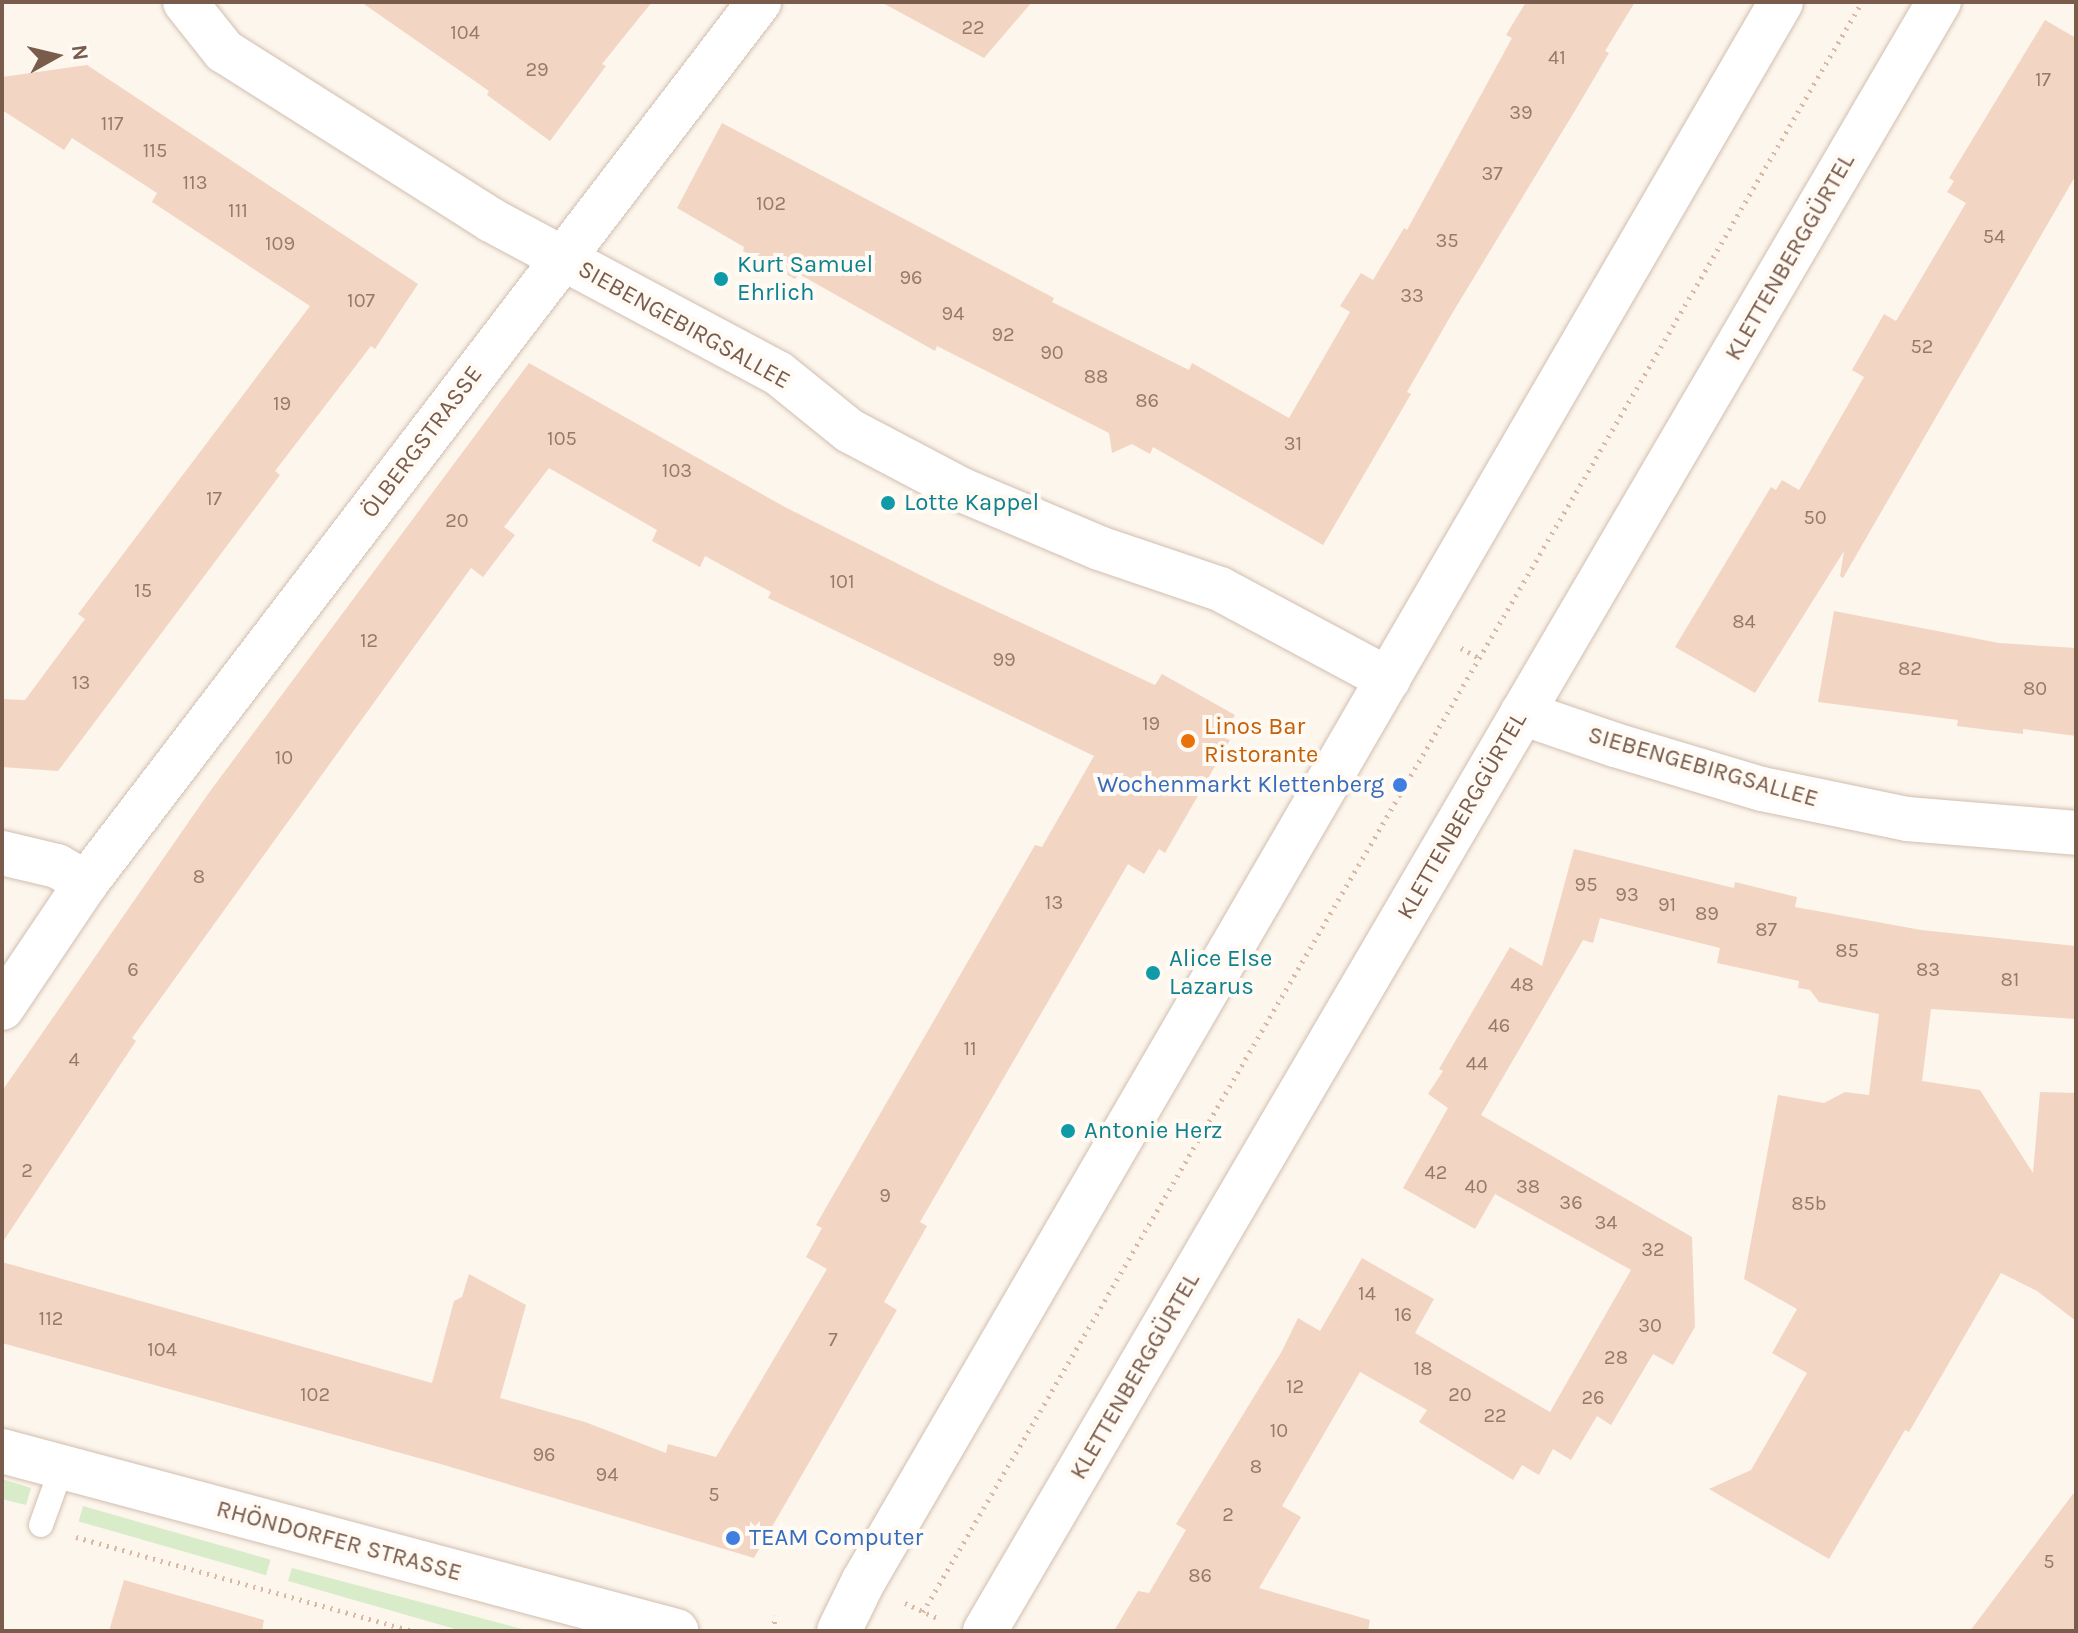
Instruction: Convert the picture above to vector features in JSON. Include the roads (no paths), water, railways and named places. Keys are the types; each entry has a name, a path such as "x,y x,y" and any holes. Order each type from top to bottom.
{"street":[{"name":"SIEBENGEBIRGSALLEE","path":"185,2 224,51 491,220 778,373 850,431 962,490 1099,548 1220,589 1388,679"},
{"name":"ÖLBERGSTRASSE","path":"2,1008 86,883 759,2"},
{"path":"839,1631 863,1582 1781,2"},
{"name":"KLETTENBERGGÜRTEL","path":"965,1626 1522,713 1939,2"},
{"name":"SIEBENGEBIRGSALLEE","path":"1522,713 1615,745 1762,789 1907,819 2076,833"},
{"path":"2,853 57,866 86,883"},
{"name":"RHÖNDORFER STRASSE","path":"2,1451 676,1631"}],"lane":[{"path":"41,1525 62,1467"}],"place":[{"name":"Kurt Samuel Ehrlich","path":"721,279"},
{"name":"Lotte Kappel","path":"888,503"},
{"name":"Linos Bar Ristorante","path":"1188,741"},
{"name":"Wochenmarkt Klettenberg","path":"1400,785"},
{"name":"Alice Else Lazarus","path":"1153,973"},
{"name":"Antonie Herz","path":"1068,1131"},
{"name":"TEAM Computer","path":"733,1538"}]}
